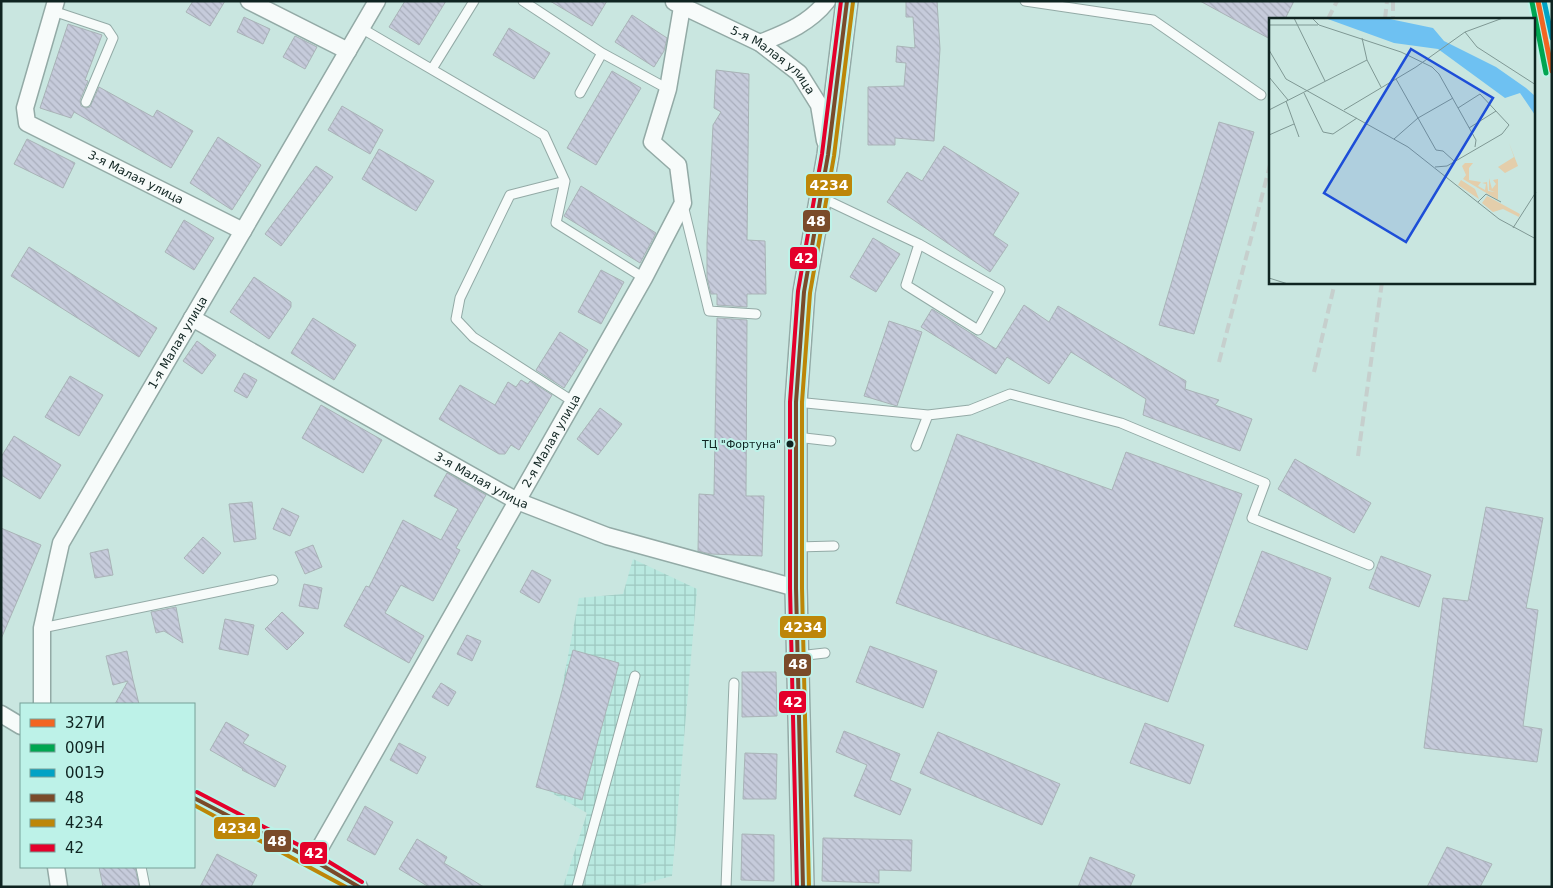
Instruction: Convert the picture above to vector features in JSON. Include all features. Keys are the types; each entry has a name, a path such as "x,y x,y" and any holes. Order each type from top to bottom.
{"street":[{"path":"249,1 348,51"},
{"name":"1-я Малая улица","path":"42,703 42,628 61,544 377,1"},
{"path":"760,43 794,30 820,10 826,1"},
{"path":"802,887 794,437 804,292 828,155 847,1"},
{"path":"679,3 668,89 652,142 678,165 683,203"},
{"name":"5-я Малая улица","path":"679,3 760,43 799,73 819,105 828,155"},
{"name":"3-я Малая улица","path":"55,6 25,108 27,122 243,231"},
{"name":"2-я Малая улица","path":"313,860 644,278 683,203"},
{"name":"3-я Малая улица","path":"192,318 517,501 607,536 796,588"},
{"path":"1,714 20,725"},
{"path":"195,799 313,860 358,887"},
{"path":"56,868 59,887"}],"lane":[{"path":"432,69 474,1"},
{"path":"523,1 602,53 668,89"},
{"path":"1025,1 1153,20 1261,95"},
{"path":"55,6 107,29 113,38 86,102"},
{"path":"361,28 544,135 565,181 556,223 644,278"},
{"path":"580,93 602,53"},
{"path":"565,181 510,195 460,298 456,319 473,337 574,402"},
{"path":"820,197 919,244 1000,290 978,330 906,284 919,244"},
{"path":"683,203 708,311 756,314"},
{"path":"796,402 928,415 970,410 1010,394 1121,423 1265,483 1252,518 1369,565"},
{"path":"916,446 928,415"},
{"path":"794,437 830,441"},
{"path":"797,547 834,546"},
{"path":"42,628 273,580"},
{"path":"797,656 825,653"},
{"path":"577,887 635,676"},
{"path":"726,887 734,683"},
{"path":"141,868 145,887"}],"shaded area":[{"path":"633,559 697,589 672,876 631,887 563,887 587,813 543,788 579,598 623,594"}],"building":[{"path":"193,1 225,1 210,26 186,12"},
{"path":"405,1 446,1 419,45 389,27"},
{"path":"550,1 607,1 592,26"},
{"path":"906,1 937,1 940,49 934,141 895,138 895,145 868,145 868,87 904,86 906,63 896,62 897,46 915,48 913,17 906,17"},
{"path":"1200,1 1294,1 1286,18 1269,18 1269,38"},
{"path":"632,15 667,38 664,51 654,67 615,42"},
{"path":"244,17 270,29 263,44 237,32"},
{"path":"68,24 102,35 85,80 88,81 80,100 81,106 90,107 99,87 153,117 157,110 193,131 171,168 74,112 71,118 40,108"},
{"path":"509,28 550,53 534,79 493,55"},
{"path":"295,36 317,47 305,69 283,57"},
{"path":"716,70 749,74 747,240 765,241 766,294 747,294 747,307 717,305 717,294 711,294 707,277 713,125 721,112 714,108"},
{"path":"612,71 641,88 596,165 567,148"},
{"path":"342,106 383,130 370,154 328,130"},
{"path":"1219,122 1254,132 1194,334 1159,325"},
{"path":"218,137 261,165 232,210 190,183"},
{"path":"27,139 75,163 63,188 14,164"},
{"path":"944,146 1019,193 993,235 1008,245 990,272 887,202 907,172 922,181"},
{"path":"379,149 434,181 416,211 362,179"},
{"path":"316,166 333,177 281,246 265,234"},
{"path":"581,186 656,233 640,263 564,216"},
{"path":"184,220 214,238 194,270 165,252"},
{"path":"873,238 900,254 876,292 850,277"},
{"path":"29,247 157,328 139,357 11,276"},
{"path":"601,270 624,282 601,324 578,312"},
{"path":"254,277 291,302 291,307 269,339 230,312"},
{"path":"1024,305 1049,322 1058,306 1186,381 1185,389 1219,400 1215,405 1252,419 1240,451 1143,415 1146,399 1071,352 1049,384 1007,357 996,374 921,327 932,309 996,349"},
{"path":"313,318 356,345 334,380 291,353"},
{"path":"717,318 747,320 746,496 764,496 762,556 711,554 698,551 699,494 714,495"},
{"path":"889,321 922,332 897,406 864,396"},
{"path":"560,332 588,350 564,388 536,370"},
{"path":"197,341 216,355 202,374 183,361"},
{"path":"244,373 257,380 247,398 234,391"},
{"path":"70,376 103,395 79,436 45,417"},
{"path":"521,380 528,384 530,381 552,395 519,450 511,445 505,454 499,454 439,419 460,385 495,405 508,382 516,387"},
{"path":"321,405 382,440 363,473 302,438"},
{"path":"600,408 622,424 598,455 577,439"},
{"path":"957,434 1112,490 1126,452 1242,494 1168,702 896,603"},
{"path":"14,436 61,465 40,499 1,475 1,457"},
{"path":"1295,459 1371,503 1354,533 1278,489"},
{"path":"447,473 486,495 456,548 460,550 433,601 401,585 385,613 424,636 409,663 344,626 366,586 369,587 403,520 441,540 458,509 434,496"},
{"path":"252,502 256,539 234,542 229,504"},
{"path":"1486,507 1543,518 1526,608 1538,610 1523,726 1542,729 1537,762 1424,748 1443,598 1468,601"},
{"path":"282,508 299,516 290,536 273,529"},
{"path":"1,528 41,545 1,639"},
{"path":"203,537 221,553 203,574 184,558"},
{"path":"313,545 322,567 305,574 295,552"},
{"path":"108,549 113,575 95,578 90,553"},
{"path":"1262,551 1331,578 1307,650 1234,626"},
{"path":"1381,556 1431,575 1419,607 1369,588"},
{"path":"532,570 551,580 539,603 520,592"},
{"path":"304,584 322,588 318,609 299,606"},
{"path":"176,607 183,643 164,631 156,633 151,612"},
{"path":"282,612 304,633 287,650 265,629"},
{"path":"225,619 254,625 248,655 219,649"},
{"path":"467,635 481,641 472,661 457,654"},
{"path":"870,646 937,671 923,708 856,682"},
{"path":"573,650 619,663 582,800 536,787"},
{"path":"127,651 139,703 116,703 128,681 113,685 106,656"},
{"path":"742,672 776,672 777,716 742,717"},
{"path":"441,683 456,692 448,706 432,697"},
{"path":"226,722 249,735 243,743 286,766 275,787 242,770 210,750"},
{"path":"1145,723 1204,745 1190,784 1130,763"},
{"path":"844,731 900,754 890,780 911,789 900,815 854,796 867,765 836,752"},
{"path":"938,732 1060,784 1042,825 920,773"},
{"path":"399,743 426,757 417,774 390,760"},
{"path":"745,753 777,754 776,799 743,799"},
{"path":"365,806 393,822 375,855 347,840"},
{"path":"742,834 774,835 774,881 741,880"},
{"path":"823,838 912,840 911,871 879,870 879,883 822,881"},
{"path":"417,839 447,857 444,863 484,887 429,887 399,869"},
{"path":"1447,847 1492,864 1480,887 1427,887"},
{"path":"217,854 257,875 251,887 200,887"},
{"path":"1090,857 1135,875 1130,887 1078,887"},
{"path":"99,868 135,868 139,887 103,887"}],"railway":[{"path":"1328,18 1337,1"},
{"path":"1385,18 1387,1"},
{"path":"1393,1 1393,18"},
{"path":"1219,362 1269,169"},
{"path":"1314,372 1335,284"},
{"path":"1358,456 1382,284"}],"transit line":[{"name":"42","path":"797,887 790,588 790,402 798,291 822,154 841,1"},
{"name":"48","path":"803,887 796,588 796,402 804,292 828,155 847,1"},
{"name":"327И","path":"1538,1 1552,71"},
{"name":"001Э","path":"1544,1 1552,38"},
{"name":"4234","path":"809,887 802,588 802,402 810,293 834,156 853,2"},
{"name":"009Н","path":"1532,2 1535,18"},
{"name":"009Н","path":"1536,22 1546,73"},
{"name":"42","path":"197,792 316,854 362,882"},
{"name":"48","path":"195,799 313,860 359,887"},
{"name":"4234","path":"195,806 346,887"}],"place":[{"name":"ТЦ \"Фортуна\"","path":"790,444"}]}
